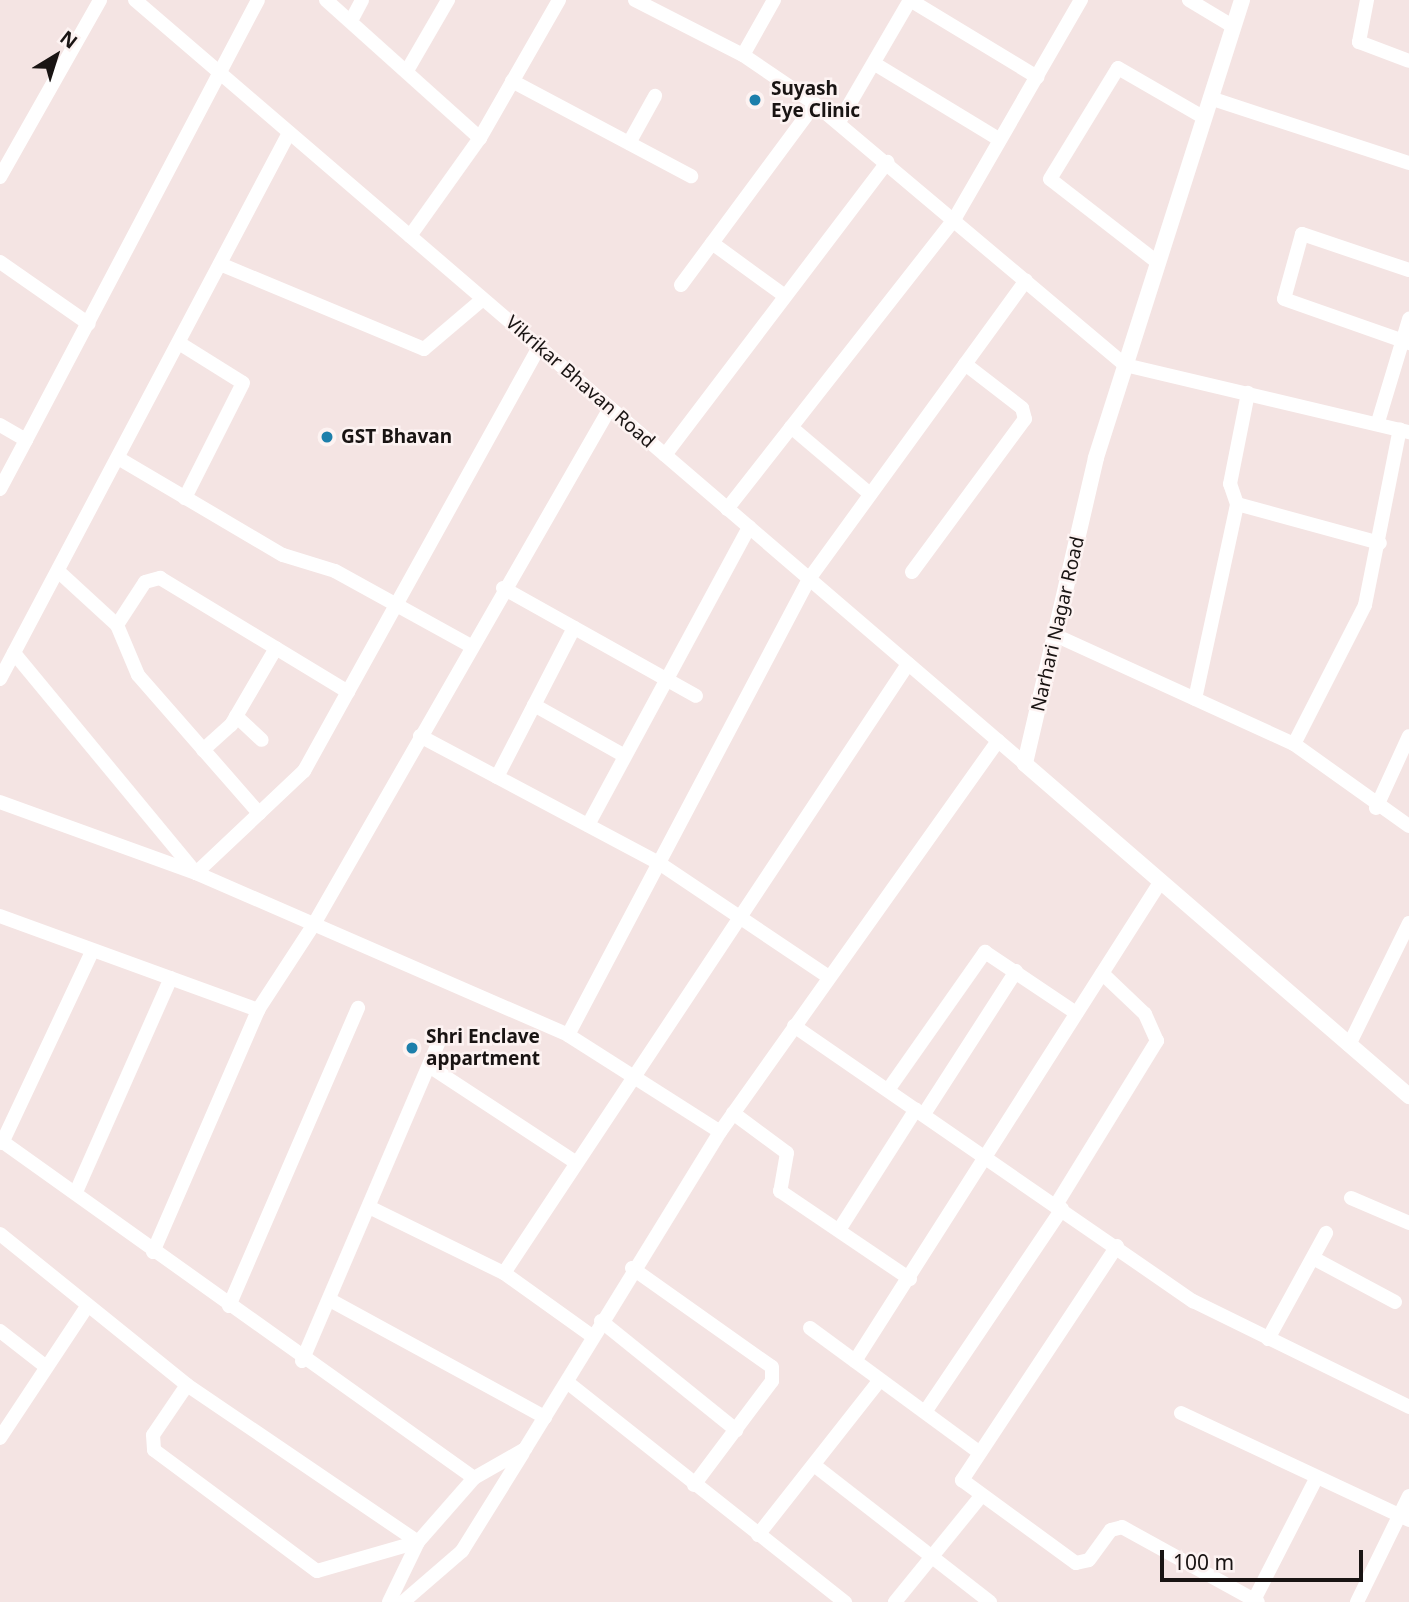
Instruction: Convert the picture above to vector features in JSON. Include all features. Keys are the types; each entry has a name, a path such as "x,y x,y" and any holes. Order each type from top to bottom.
{"street":[{"path":"0,177 100,0"},
{"name":"Vikrikar Bhavan Road","path":"135,0 1025,764"},
{"path":"0,489 89,324 217,69 258,0"},
{"path":"326,0 352,19 408,69 480,138"},
{"path":"352,19 362,0"},
{"path":"408,69 448,0"},
{"path":"410,236 480,138 559,0"},
{"path":"635,0 743,55 815,104 955,218 1125,365 1378,422 1404,431 1361,617 1294,744"},
{"path":"743,55 774,0"},
{"path":"839,122 910,0 1037,77"},
{"path":"727,509 955,218 1081,0"},
{"path":"1189,0 1234,27"},
{"name":"Narhari Nagar Road","path":"1025,764 1057,636 1096,458 1242,0"},
{"path":"1367,0 1359,43 1409,61"},
{"path":"875,64 1000,140"},
{"path":"1157,262 1051,179 1118,68 1203,117"},
{"path":"512,81 691,176"},
{"path":"629,143 654,96"},
{"path":"1210,98 1409,163"},
{"path":"681,285 815,104"},
{"path":"0,679 289,133"},
{"path":"665,455 887,162"},
{"path":"1405,342 1284,299 1302,234 1409,270"},
{"path":"712,243 785,296"},
{"path":"0,262 89,324"},
{"path":"220,264 424,349 484,299"},
{"path":"568,1035 809,579 1026,280"},
{"path":"1378,422 1405,342 1409,319"},
{"path":"179,343 243,383 185,498"},
{"path":"196,873 304,771 539,347"},
{"path":"912,572 1025,419 1022,408 965,364"},
{"path":"1195,699 1237,505 1230,484 1248,393"},
{"path":"153,1252 258,1010 314,924 503,588 610,408"},
{"path":"0,425 26,439"},
{"path":"791,427 870,494"},
{"path":"118,458 282,555 335,571 471,646"},
{"path":"1237,505 1380,543"},
{"path":"588,825 749,527"},
{"path":"58,571 117,625 138,675 259,813"},
{"path":"117,625 153,577 348,692"},
{"path":"503,588 696,696"},
{"path":"497,777 575,628"},
{"path":"1057,636 1294,744 1376,808 1409,826"},
{"path":"203,750 236,716 276,648"},
{"path":"14,653 196,873"},
{"path":"504,1273 631,1074 908,664"},
{"path":"534,705 625,756"},
{"path":"236,716 262,740"},
{"path":"420,736 659,863 740,913 827,976"},
{"path":"1376,808 1409,736"},
{"path":"402,1602 462,1551 567,1382 632,1268 720,1132 827,976 998,741"},
{"path":"1025,764 1158,884 1409,1096"},
{"path":"0,802 196,873 568,1035 720,1132"},
{"path":"855,1361 910,1279 1158,884"},
{"path":"0,916 258,1010"},
{"path":"1349,1045 1409,923"},
{"path":"93,950 1,1142 76,1192 302,1361 474,1478"},
{"path":"888,1090 981,954 990,953 1076,1013"},
{"path":"839,1230 1016,971"},
{"path":"925,1412 1059,1207 1157,1041 1145,1014 1102,973"},
{"path":"76,1192 171,978"},
{"path":"229,1306 358,1008"},
{"path":"794,1026 1117,1246 1193,1301 1409,1406"},
{"path":"302,1361 441,1037"},
{"path":"429,1066 575,1162"},
{"path":"733,1113 787,1153 780,1191 910,1279"},
{"path":"1351,1198 1409,1223"},
{"path":"369,1207 504,1273 592,1336"},
{"path":"1268,1339 1326,1233"},
{"path":"0,1234 187,1385 418,1542"},
{"path":"1117,1246 961,1478 981,1496 1076,1563 1089,1560 1111,1530 1122,1527 1256,1601 1317,1477"},
{"path":"1312,1258 1395,1302"},
{"path":"632,1268 772,1367 772,1381 694,1485"},
{"path":"330,1300 545,1417"},
{"path":"0,1438 45,1366 88,1305"},
{"path":"601,1321 736,1430"},
{"path":"810,1328 979,1452"},
{"path":"0,1331 45,1366"},
{"path":"758,1535 880,1380"},
{"path":"567,1382 845,1602"},
{"path":"187,1385 153,1435 154,1450 317,1570 418,1542"},
{"path":"1181,1413 1404,1518"},
{"path":"389,1602 418,1542 474,1478 525,1449"},
{"path":"814,1465 990,1602"},
{"path":"895,1602 981,1496"},
{"path":"1357,1602 1404,1518 1409,1496"}],"place":[{"name":"Suyash Eye Clinic","path":"755,100"},
{"name":"GST Bhavan","path":"327,437"},
{"name":"Shri Enclave appartment","path":"412,1048"}]}
